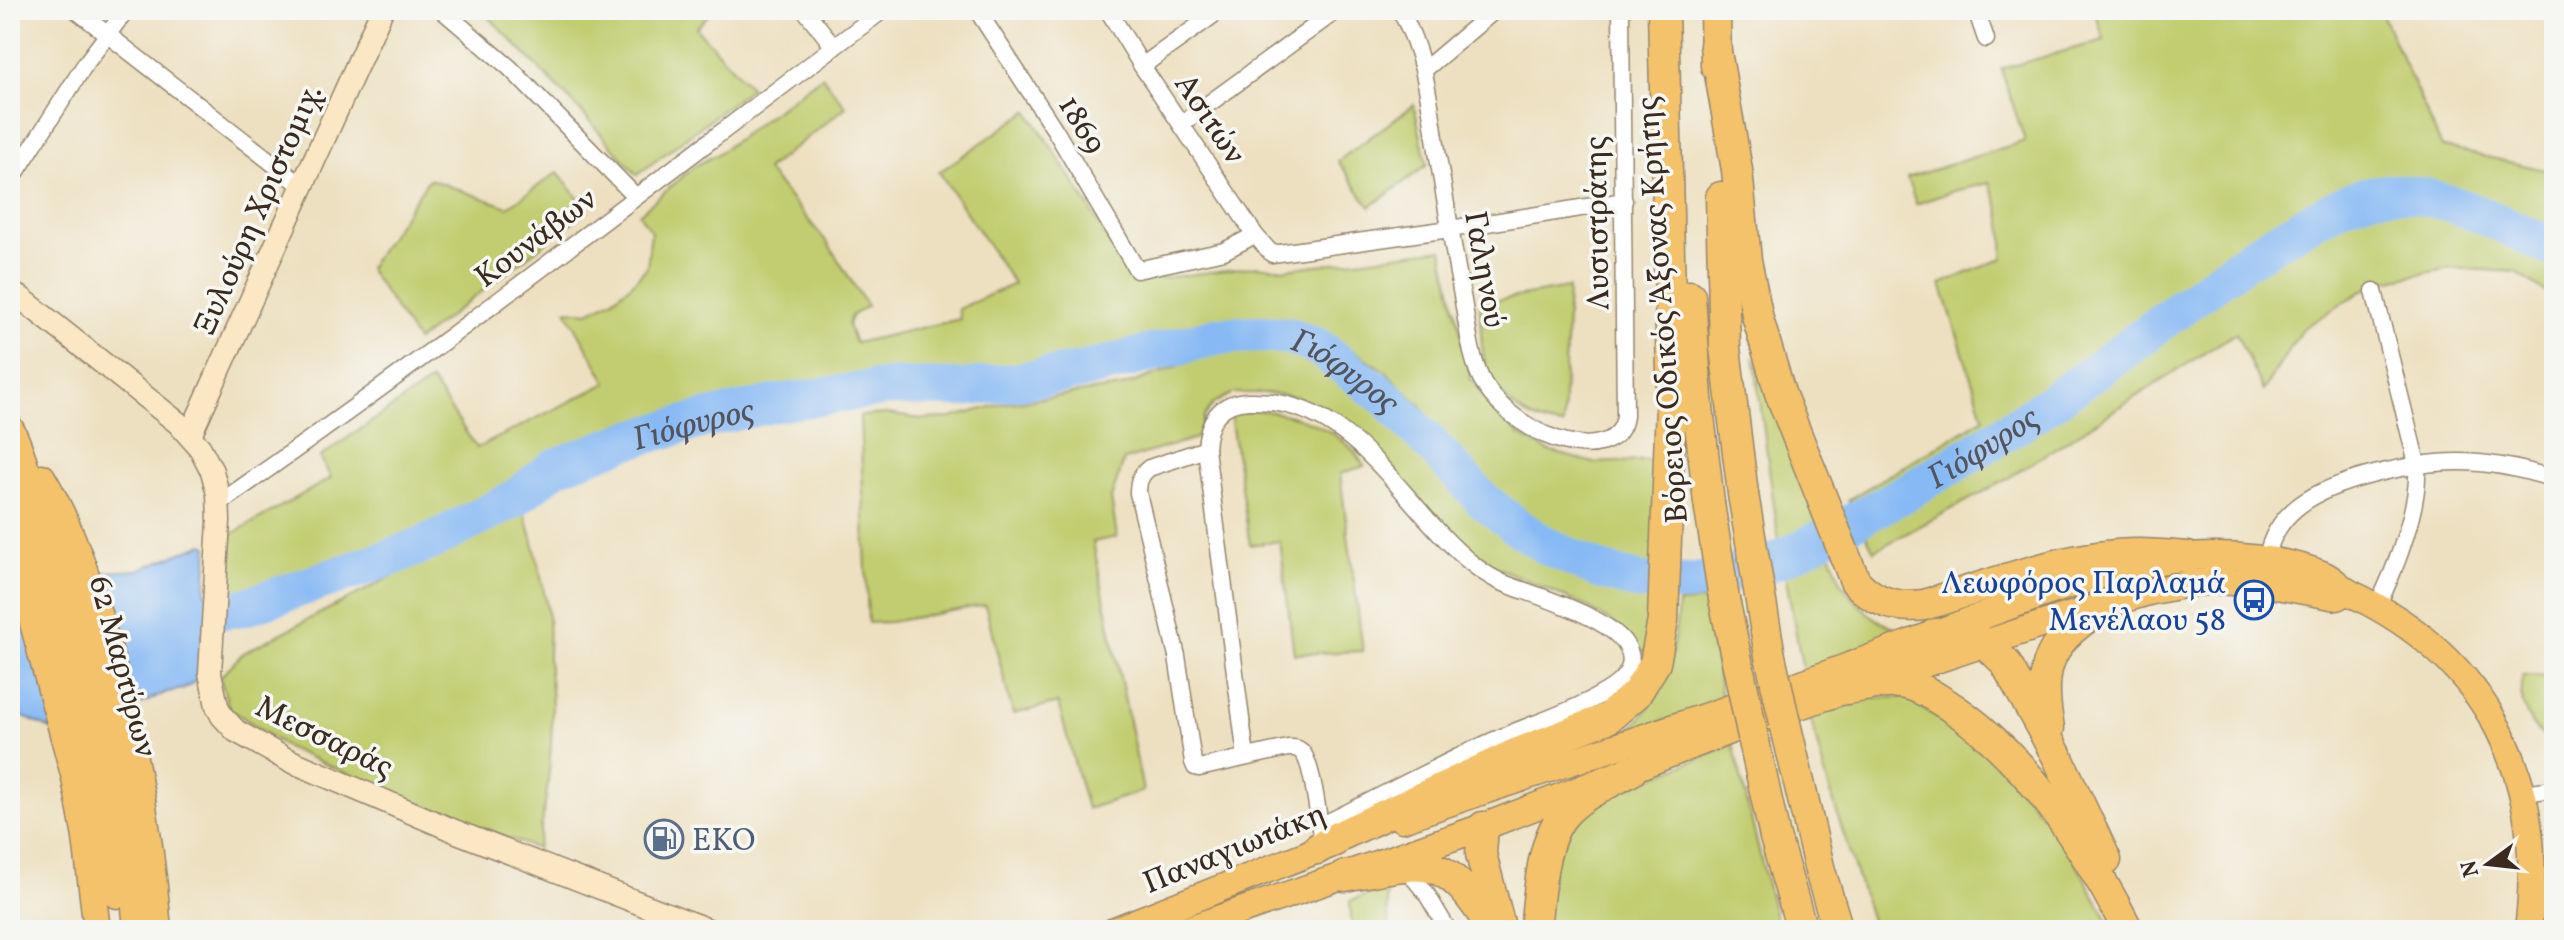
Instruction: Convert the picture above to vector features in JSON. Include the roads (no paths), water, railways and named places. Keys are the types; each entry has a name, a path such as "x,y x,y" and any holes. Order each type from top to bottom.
{"highway":[{"path":"1320,840 1495,762 1608,718 1636,694 1658,654 1663,620 1670,487 1671,279 1663,10"},
{"name":"Βόρειος Οδικός Άξονας Κρήτης","path":"1680,10 1689,283 1697,398 1709,503 1724,599 1753,737 1775,837 1802,930"},
{"name":"Βόρειος Οδικός Άξονας Κρήτης","path":"1715,10 1725,348 1743,494 1770,656 1820,871 1838,930"},
{"path":"1715,46 1737,170 1743,240 1754,299 1780,393 1855,581 1875,599 1910,606 1924,605 2050,567 2091,558 2139,554 2188,557"},
{"path":"2057,756 2044,696 2046,668 2052,653 2067,634 2079,622 2106,605"},
{"path":"1935,634 1985,643 2005,662 2057,756 2124,900 2128,930"},
{"path":"1847,689 1887,683 1907,684 1943,702 1983,732 2024,773 2057,815 2105,888 2128,930"},
{"path":"1535,930 1547,853 1557,823 1575,804 1631,771"},
{"path":"1483,827 1481,854 1501,930"},
{"path":"1345,876 1404,866 1436,868 1453,877 1475,901 1493,930"}],"main road":[{"path":"16,438 57,503 55,577 94,719 137,769 158,930"},
{"name":"62 Μαρτύρων","path":"10,486 32,536 55,577 94,719 124,809 137,930"},
{"name":"62 Μαρτύρων","path":"10,538 55,577"},
{"name":"Παναγιωτάκη","path":"1115,930 1252,877 1320,840 1379,827 1718,713 2037,596 2127,567 2188,557 2266,561 2322,574 2340,584 2345,591 2377,606 2438,651 2477,692 2502,732 2523,793 2532,852 2533,882 2528,930"},
{"name":"Παναγιωτάκη","path":"1186,930 1483,827 1747,724 2106,605 2168,587 2210,581 2271,585 2337,597 2345,591"},
{"name":"62 Μαρτύρων","path":"94,719 82,814 97,930"},
{"name":"62 Μαρτύρων","path":"94,719 120,930"},
{"path":"1483,827 1487,791"}],"street":[{"path":"76,10 302,186"},
{"path":"10,182 86,63 126,10"},
{"name":"Ξυλούρη Χριστομιχ.","path":"190,435 382,10"},
{"path":"442,10 510,68 635,196"},
{"path":"805,10 834,47"},
{"name":"Κουνάβων","path":"218,504 388,382 883,10"},
{"name":"1869","path":"977,10 1055,130 1137,270 1224,251 1255,235"},
{"name":"Ασιτών","path":"1108,10 1255,235 1272,254 1450,229"},
{"path":"1142,66 1220,10"},
{"path":"1181,124 1337,10"},
{"name":"Γαληνού","path":"1400,10 1413,36 1424,70 1475,363 1488,390 1520,420 1557,440 1589,445 1609,440 1618,434"},
{"path":"1424,70 1495,10"},
{"name":"Λυσιστράτης","path":"1618,434 1624,423 1625,407 1621,10"},
{"path":"1976,10 1986,39"},
{"path":"1450,229 1624,201"},
{"path":"2374,291 2417,466 2415,492 2403,544 2377,606"},
{"name":"Μεσσαράς","path":"10,293 21,298 143,394 190,435 212,471 218,504 210,673 214,698 222,716 236,731 260,746 490,846 708,930"},
{"path":"1206,449 1149,468 1142,473 1138,483 1177,656 1195,767 1199,768 1288,748 1300,751 1308,766 1320,840 1485,744 1603,693 1626,674 1630,663 1628,649 1613,631 1588,616 1500,581 1474,565 1368,453 1334,426 1300,407 1259,400 1231,404 1212,419 1206,449 1246,757"},
{"path":"2266,561 2271,539 2291,513 2308,499 2349,483 2437,463 2478,463 2515,468 2554,479"},
{"path":"2523,793 2554,789"},
{"path":"1404,866 1426,893 1448,930"}],"water":[{"path":"203,544 208,546 201,677 184,689 167,692 141,704 51,729 10,711 10,598 105,572 138,570"}],"waterway":[{"name":"Γιόφυρος","path":"176,621 244,607 384,560 428,543 513,500 555,467 625,441 704,419 777,403 888,387 962,388 1020,381 1085,370 1217,336 1260,334 1290,336 1318,347 1389,400 1483,500 1545,545 1598,570 1641,582 1694,583 1765,565 1787,556 1938,474 2048,405 2251,257 2351,201 2377,194 2420,196 2468,210 2554,249"}],"place":[{"name":"Λεωφόρος Παρλαμά Μενέλαου 58","path":"2254,600"},
{"name":"ΕΚΟ","path":"664,839"}]}
